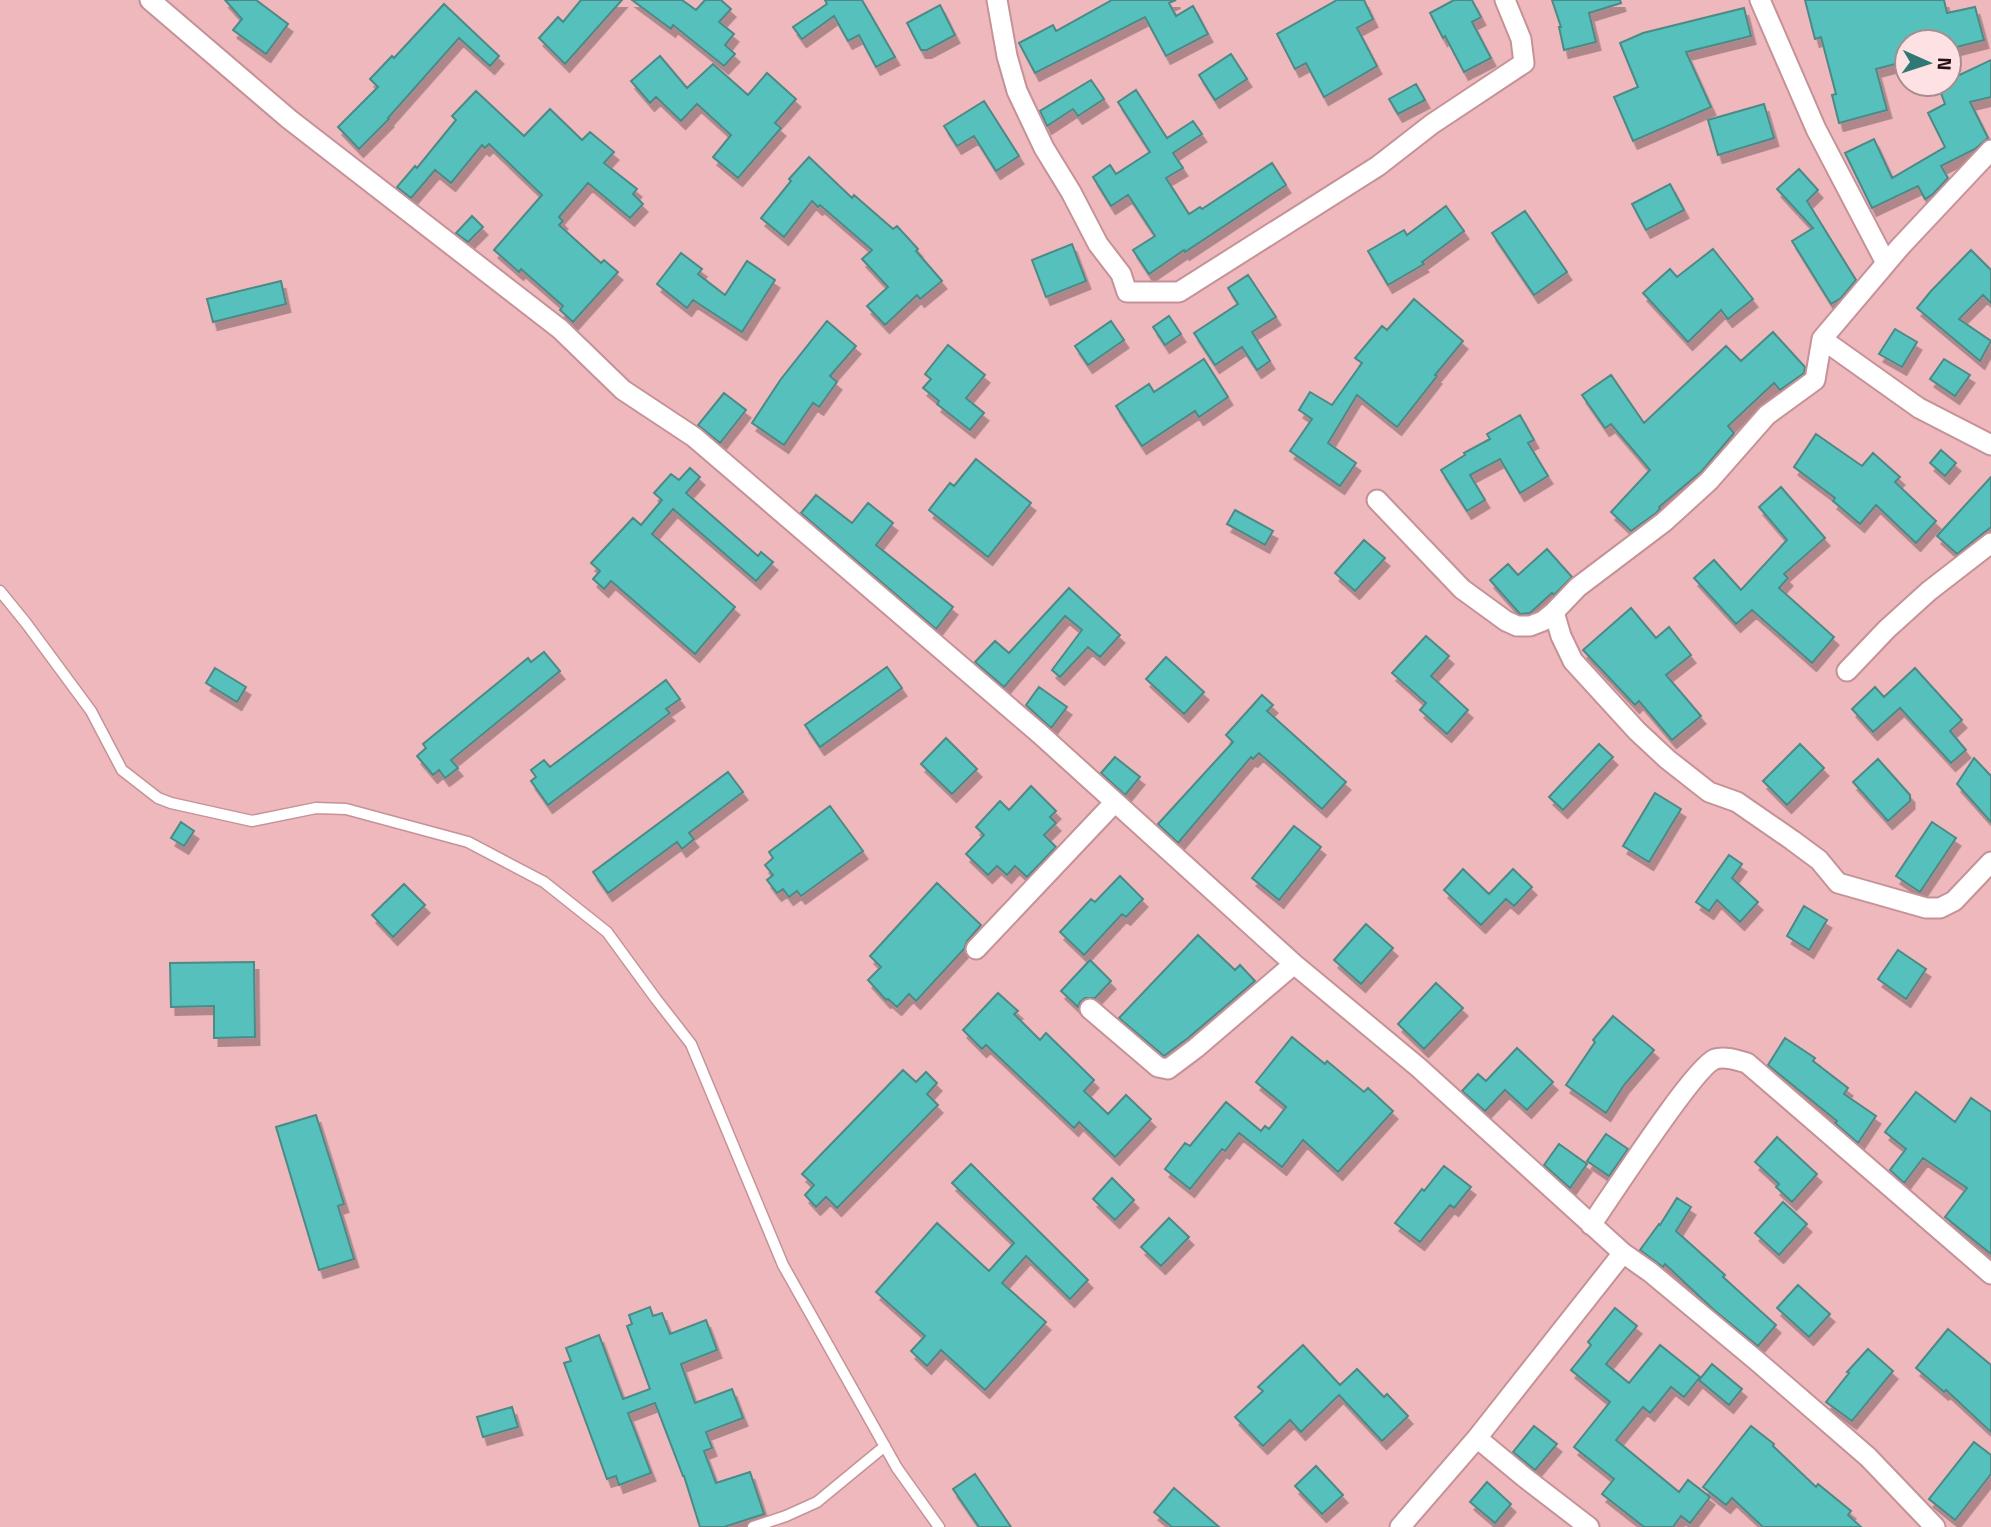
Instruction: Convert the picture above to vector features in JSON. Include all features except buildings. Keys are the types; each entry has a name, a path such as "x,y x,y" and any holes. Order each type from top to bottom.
{"street":[{"path":"150,0 289,119 560,329 622,390 694,437 1040,734 1294,964 1418,1068 1623,1253 1747,1352 1868,1457 1935,1527"},
{"path":"997,0 1007,56 1017,91 1044,148 1098,244 1121,274 1126,292 1179,292 1378,166 1432,124 1524,63 1521,39 1505,0"},
{"path":"1760,0 1816,129 1886,263"},
{"path":"1377,500 1462,589 1506,621 1530,626 1542,621 1572,592 1664,522 1709,481 1767,415 1815,380 1822,339 1886,263 1988,158"},
{"path":"1822,339 1919,408 1991,445"},
{"path":"1847,671 1895,621 1991,542"},
{"path":"1554,612 1561,636 1573,661 1637,731 1709,792 1737,802 1819,860 1838,883 1926,908 1940,908 1954,901 1991,862"},
{"path":"976,949 1115,802"},
{"path":"1090,1009 1158,1067 1168,1069 1223,1026 1294,964"},
{"path":"1591,1225 1704,1065 1716,1058 1733,1059 1746,1063 1761,1075 1991,1274"},
{"path":"1400,1527 1477,1438 1623,1253"},
{"path":"1477,1438 1589,1527"}],"lane":[{"path":"0,591 91,711 122,771 158,798 252,821 316,808 346,809 468,842 544,882 607,932 691,1044 783,1265 897,1468 939,1527"},
{"path":"753,1527 786,1517 817,1502 885,1446"}]}
